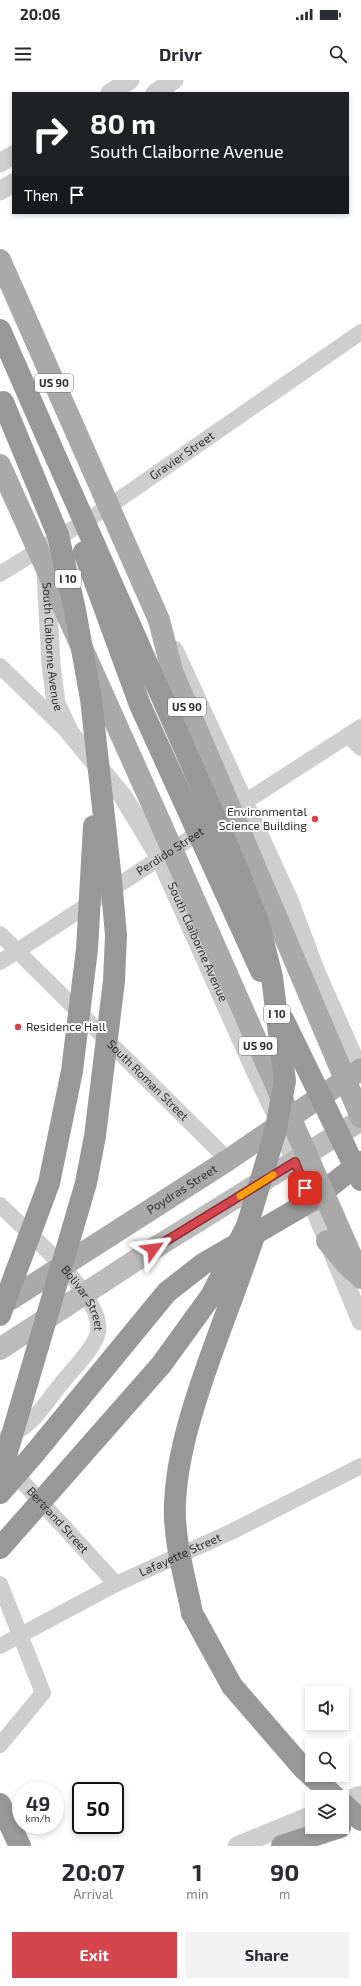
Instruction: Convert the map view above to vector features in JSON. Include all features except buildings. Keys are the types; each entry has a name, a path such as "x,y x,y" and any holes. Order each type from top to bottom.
{"highway":[{"name":"I 10","path":"0,330 189,758 259,925 272,977 285,1081 278,1128 246,1226 210,1296 161,1365 0,1548"},
{"name":"I 10","path":"0,394 58,535 75,610 91,699 98,765 87,949 72,1071 49,1183 3,1307"},
{"path":"46,435 90,572 140,705 230,906 361,1180"},
{"path":"0,1476 86,1184 95,1136 114,982 116,935 98,765"},
{"path":"278,1128 273,1180 243,1270 218,1334 188,1423 180,1459 175,1503 178,1544 192,1613 232,1686 303,1768 327,1790"},
{"path":"0,1493 167,1292 203,1264 311,1201 361,1162"},
{"path":"0,1804 20,1846"},
{"path":"349,1809 361,1820"},
{"path":"349,1822 361,1815"},
{"path":"349,1824 361,1820"},
{"path":"282,1846 318,1834"}],"main road":[{"name":"US 90","path":"0,260 158,620 172,671 361,1118"},
{"name":"South Claiborne Avenue","path":"0,465 361,1277"},
{"name":"Poydras Street","path":"3,1307 63,1266 278,1128 360,1071"},
{"path":"0,1349 153,1249 295,1162 361,1118"},
{"path":"327,1241 349,1267 361,1277"}],"street":[{"path":"112,92 130,80"},
{"path":"156,92 174,80"},
{"path":"0,163 12,156"},
{"path":"0,191 12,184"},
{"name":"Gravier Street","path":"0,574 42,560 108,507 361,332"},
{"name":"South Claiborne Avenue","path":"42,560 56,703 70,733 122,795 160,858 254,1068 278,1128 295,1162 361,1321"},
{"path":"158,620 182,666 289,900 316,972 360,1071"},
{"path":"0,666 70,733"},
{"path":"354,731 361,748"},
{"name":"Perdido Street","path":"0,962 354,731"},
{"name":"South Roman Street","path":"0,934 228,1160"},
{"name":"Bolivar Street","path":"0,1205 63,1266 94,1309 97,1319 98,1333 90,1347 32,1422 11,1435 0,1438"},
{"name":"Bertrand Street","path":"0,1457 116,1584"},
{"name":"Lafayette Street","path":"0,1646 116,1584 233,1531 361,1466"},
{"path":"0,1584 43,1692 0,1745"},
{"path":"349,1800 361,1795"},
{"path":"237,1846 305,1818"}],"slow traffic":[{"path":"240,1196 273,1175"}],"place":[{"name":"Environmental Science Building","path":"315,819"},
{"name":"Residence Hall","path":"18,1027"}],"route":[{"path":"153,1249 295,1162 305,1188"}]}
